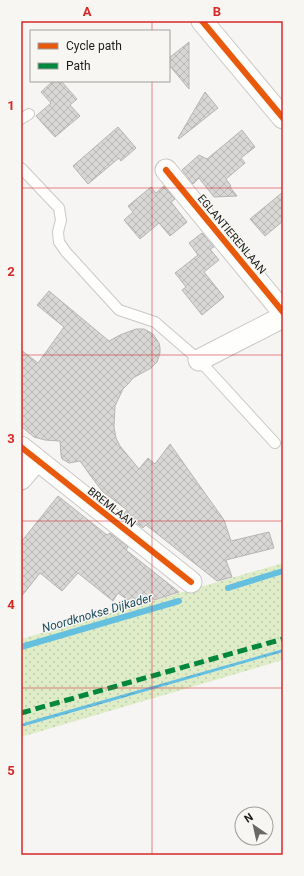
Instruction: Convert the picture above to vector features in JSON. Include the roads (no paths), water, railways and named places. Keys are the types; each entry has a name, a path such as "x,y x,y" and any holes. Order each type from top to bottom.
{"street":[{"path":"202,21 283,118"},
{"name":"EGLANTIERENLAAN","path":"166,170 283,312"},
{"path":"200,360 283,317"},
{"path":"21,479 29,454"},
{"name":"BREMLAAN","path":"29,454 190,582"}],"lane":[{"path":"21,168 59,208 59,242 66,252 119,310 155,322 200,360 275,443"}],"water":[{"path":"283,649 283,652 21,727 21,724 37,719"}],"waterway":[{"name":"Noordknokse Dijkader","path":"228,588 283,571"},
{"name":"Noordknokse Dijkader","path":"21,647 179,601"}]}
